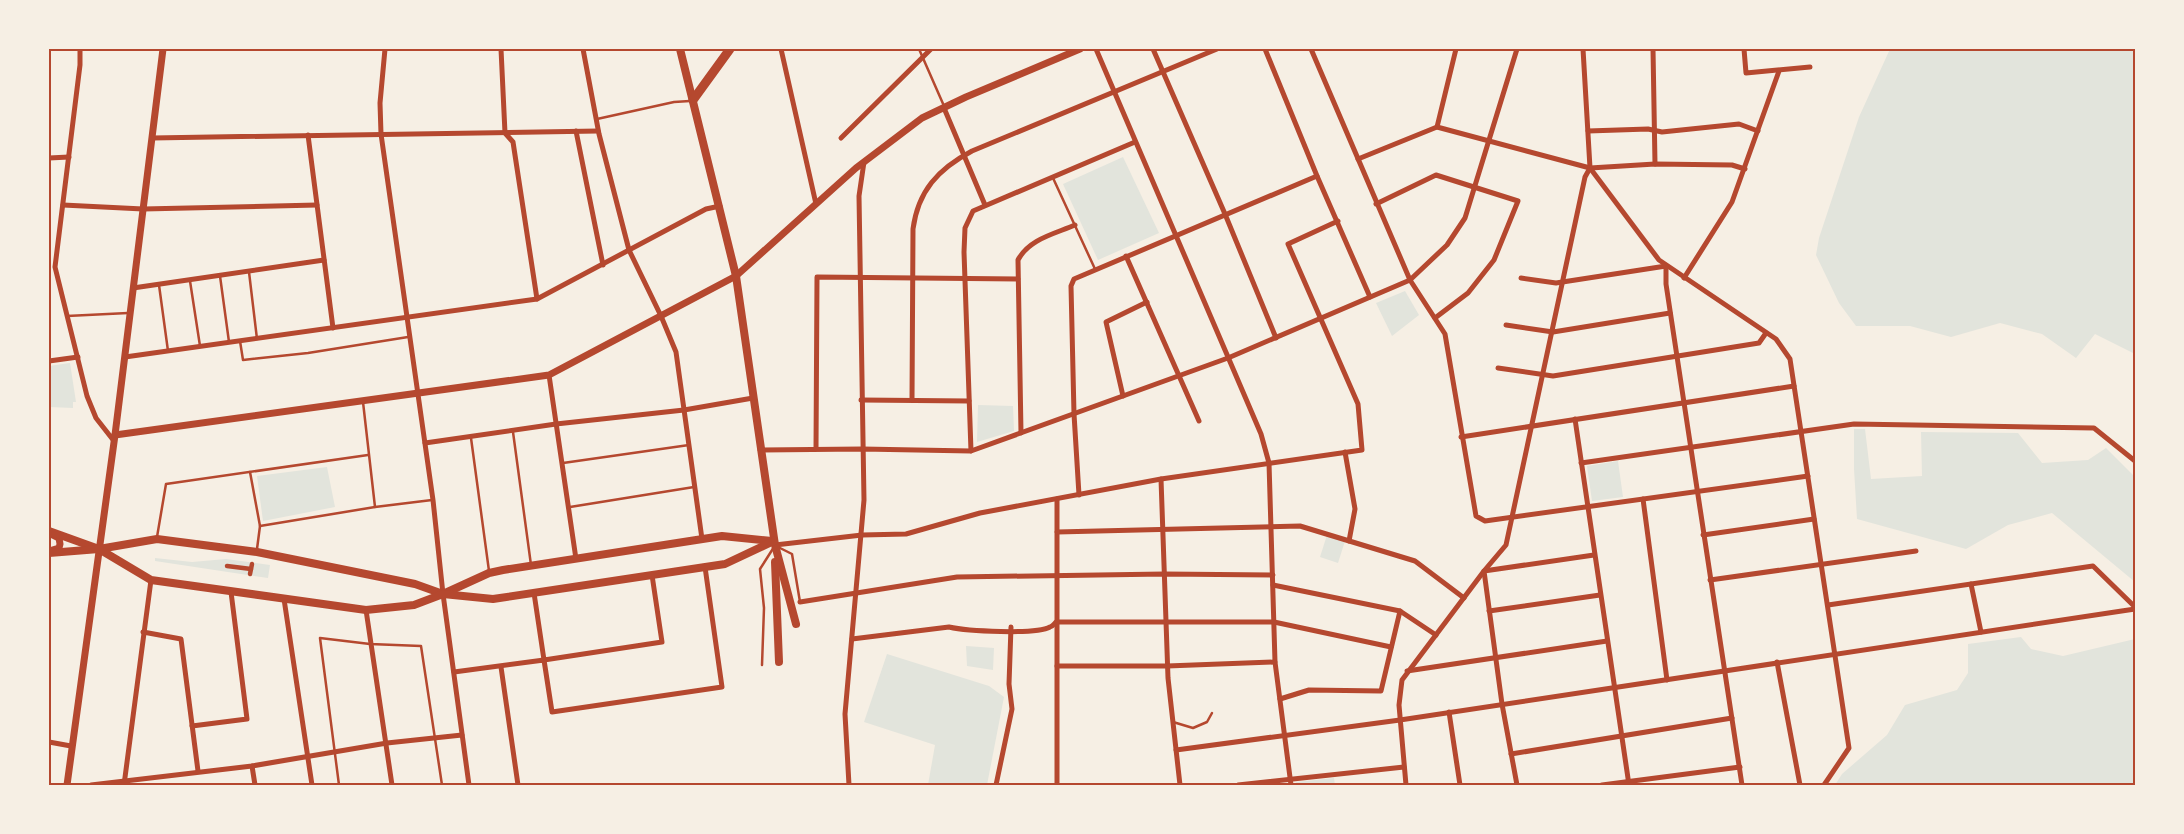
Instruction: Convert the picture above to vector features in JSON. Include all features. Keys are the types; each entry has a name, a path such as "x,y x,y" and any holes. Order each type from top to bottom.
{"main road":[{"path":"680,49 736,276 774,543 779,662"},
{"path":"693,100 730,49"},
{"path":"49,532 99,549 151,580 366,610 414,605 489,573 531,566 722,536 774,543"},
{"path":"49,552 99,549 157,538 257,552 415,584 443,594 493,600 725,564 774,543"},
{"path":"774,543 796,624"}],"street":[{"path":"80,49 80,66 63,205 52,267 78,357 86,396 96,418 115,438"},
{"path":"67,785 115,438 163,49"},
{"path":"385,49 380,103 382,134 433,500 443,594 469,785"},
{"path":"501,49 505,133 513,142 537,299"},
{"path":"583,49 598,131 629,250 676,352 702,539"},
{"path":"781,49 816,204"},
{"path":"841,138 931,49"},
{"path":"115,438 363,400 549,375 736,276 864,162 922,118 1080,49"},
{"path":"1096,49 1260,434 1269,463 1275,662 1290,782"},
{"path":"1153,49 1225,214 1276,338"},
{"path":"912,400 915,279 913,229 916,210 930,184 940,173 964,156 1217,49"},
{"path":"1265,49 1370,298"},
{"path":"1311,49 1410,280 1445,334 1449,347 1461,437 1476,516 1485,521 1808,476"},
{"path":"1436,127 1456,49"},
{"path":"760,450 971,451 1228,358 1410,280 1447,245 1465,218 1517,49"},
{"path":"1406,785 1399,694 1402,680 1407,670 1484,571 1506,546 1514,517 1585,178 1590,168 1583,49"},
{"path":"1653,49 1655,164"},
{"path":"1744,49 1746,73 1810,67"},
{"path":"1684,278 1732,202 1779,71"},
{"path":"944,108 986,205"},
{"path":"1588,132 1648,129 1654,131 1739,124 1758,131"},
{"path":"1358,158 1436,127 1590,168 1655,164 1732,165 1745,169"},
{"path":"576,131 602,264"},
{"path":"152,138 598,131"},
{"path":"308,135 333,328"},
{"path":"971,451 964,279 965,228 973,211 1135,142"},
{"path":"49,158 69,157"},
{"path":"849,785 845,714 864,500 859,196 864,162"},
{"path":"1590,168 1659,260 1776,339 1790,359 1849,748 1824,785"},
{"path":"1376,204 1436,175 1518,201 1494,260 1468,293 1435,318"},
{"path":"1079,495 1074,414 1071,286 1074,279 1317,176"},
{"path":"63,205 143,209 317,205"},
{"path":"125,357 537,299 706,209 720,206"},
{"path":"774,543 862,535 906,534 980,513 1161,480 1362,450 1358,404 1288,244 1338,221"},
{"path":"1021,433 1018,260 1023,251 1032,243 1075,225"},
{"path":"1126,256 1199,421"},
{"path":"134,288 324,260"},
{"path":"1521,278 1556,283 1666,266"},
{"path":"1666,266 1666,284 1676,357 1742,785"},
{"path":"816,450 816,277 1018,279"},
{"path":"1123,396 1106,322 1147,302"},
{"path":"1506,325 1553,332 1670,313"},
{"path":"1498,368 1553,376 1759,343 1766,333"},
{"path":"49,361 78,357"},
{"path":"549,375 576,559"},
{"path":"1461,437 1794,386"},
{"path":"425,443 556,424 684,410 753,398"},
{"path":"861,400 969,401"},
{"path":"1575,419 1606,641 1629,783"},
{"path":"1581,463 1854,424 2094,428 2135,461"},
{"path":"1345,452 1355,509 1349,541"},
{"path":"1161,480 1167,666 1180,785"},
{"path":"1057,499 1057,785"},
{"path":"1643,499 1667,680"},
{"path":"1703,535 1814,519"},
{"path":"1057,532 1300,526 1415,561 1464,598"},
{"path":"49,532 59,538 60,544 58,548 49,552"},
{"path":"1710,580 1916,552"},
{"path":"1484,571 1594,555"},
{"path":"227,566 251,569"},
{"path":"1828,605 2093,566 2135,608"},
{"path":"534,593 552,712 722,687 705,567"},
{"path":"1484,571 1502,704 1517,785"},
{"path":"800,602 957,577 1164,574 1273,575"},
{"path":"454,672 501,667 662,642 652,575"},
{"path":"124,783 151,580"},
{"path":"1971,584 1981,632"},
{"path":"1273,585 1400,611 1436,635"},
{"path":"192,726 247,719 231,592"},
{"path":"1490,612 1600,595"},
{"path":"284,599 312,785"},
{"path":"1176,750 1284,734 1400,720 2135,608"},
{"path":"366,610 392,785"},
{"path":"1280,698 1309,690 1381,691 1400,611"},
{"path":"852,639 949,627 962,630 1050,628 1056,622 1274,622 1391,647"},
{"path":"996,785 1012,709 1009,684 1011,629"},
{"path":"143,632 181,639 198,771"},
{"path":"1407,670 1496,659 1606,641"},
{"path":"1057,666 1167,666 1275,662"},
{"path":"1778,662 1800,785"},
{"path":"501,667 518,785"},
{"path":"1449,712 1460,785"},
{"path":"1511,754 1732,718"},
{"path":"91,785 124,783 198,771 252,766 387,743 435,736 462,735"},
{"path":"49,742 71,746"},
{"path":"252,766 255,785"},
{"path":"1238,785 1290,782 1404,767"},
{"path":"1602,785 1629,783 1740,767"}],"lane":[{"path":"919,49 944,108"},
{"path":"596,119 674,102 693,100"},
{"path":"1053,178 1095,269"},
{"path":"248,271 258,338"},
{"path":"220,275 229,342"},
{"path":"190,279 200,346"},
{"path":"159,284 168,351"},
{"path":"67,316 130,313"},
{"path":"240,341 243,360 308,353 409,337"},
{"path":"363,400 375,507"},
{"path":"512,430 531,566"},
{"path":"471,436 489,573"},
{"path":"562,464 689,445"},
{"path":"157,538 166,484 368,456"},
{"path":"250,472 260,526 257,552"},
{"path":"568,507 694,487"},
{"path":"260,526 375,507 433,500"},
{"path":"762,665 764,608 760,569 774,543 792,554 800,602"},
{"path":"339,785 320,638 370,644 421,646 442,785"},
{"path":"1173,722 1193,728 1207,722 1212,713"}],"shaded area":[{"path":"1890,49 2135,49 2135,354 2095,334 2076,358 2042,334 2000,323 1951,337 1910,326 1856,326 1839,303 1816,255 1819,238 1859,117"},
{"path":"1123,157 1159,233 1098,260 1063,184"},
{"path":"1405,291 1419,315 1392,336 1376,303"},
{"path":"70,363 76,402 73,402 73,408 49,407 49,366"},
{"path":"978,405 1013,406 1014,431 977,442"},
{"path":"1854,429 1865,429 1871,479 1922,476 1921,432 2018,433 2042,463 2088,460 2106,448 2135,477 2135,582 2052,513 2008,525 1966,549 1857,519"},
{"path":"1618,461 1623,497 1592,501 1587,466"},
{"path":"327,467 335,507 263,521 257,476"},
{"path":"1327,535 1345,541 1338,563 1320,557"},
{"path":"155,558 192,562 226,559 270,565 268,578 155,561"},
{"path":"2021,637 2031,649 2063,656 2135,639 2135,785 1835,785 1842,774 1887,735 1905,705 1957,690 1968,673 1968,644"},
{"path":"966,646 994,648 993,670 967,666"},
{"path":"887,654 989,686 1004,697 987,785 928,785 935,745 864,722"},
{"path":"1334,778 1335,785 1297,785 1296,782"}]}
